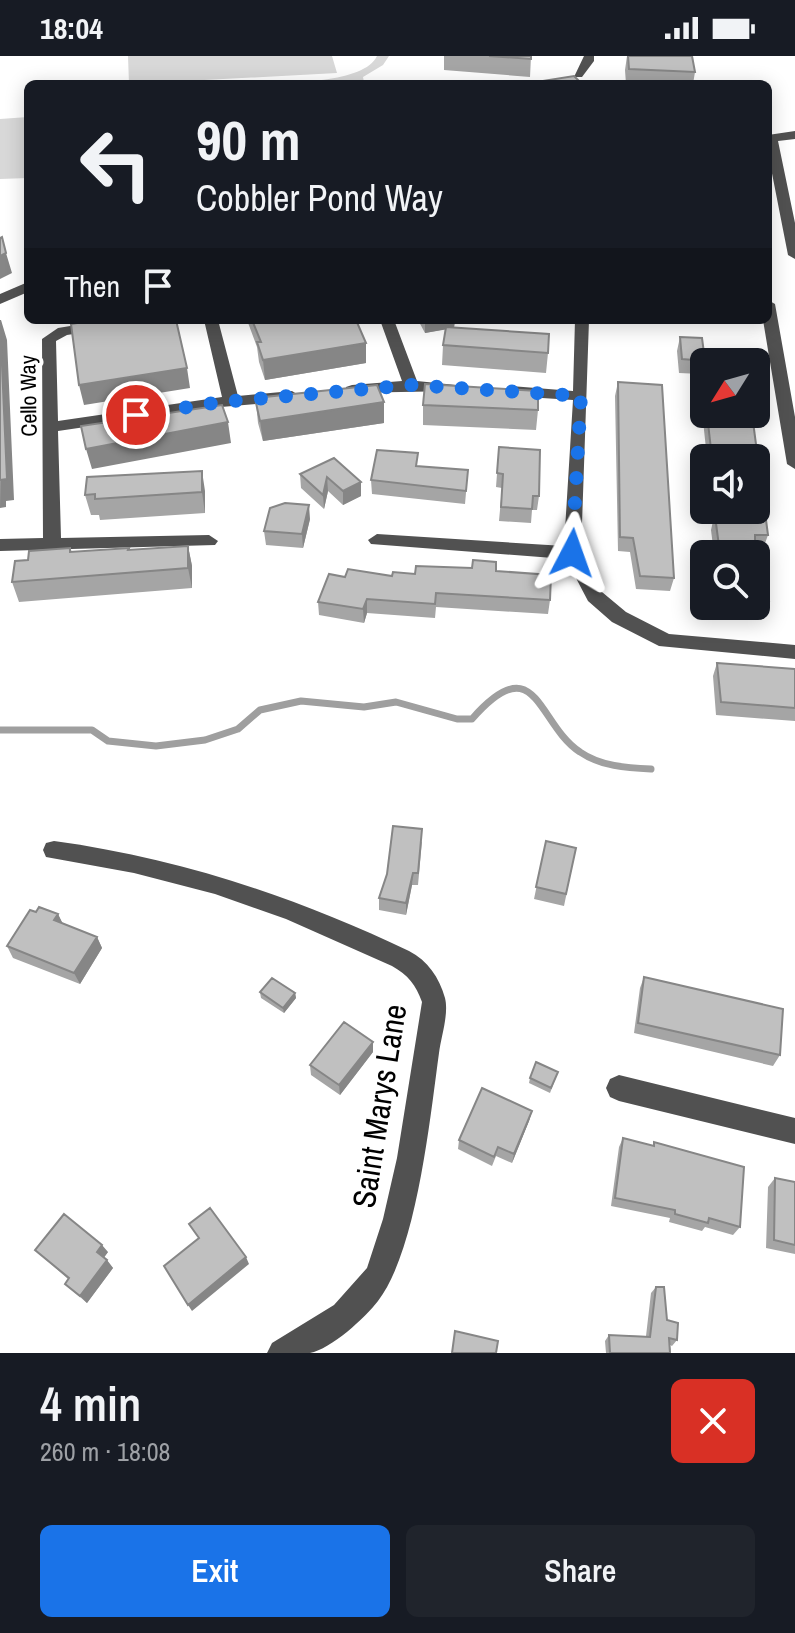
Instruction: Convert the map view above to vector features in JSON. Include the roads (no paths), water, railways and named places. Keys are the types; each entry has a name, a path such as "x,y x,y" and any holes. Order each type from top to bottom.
{"street":[{"path":"578,75 589,61 589,56"},
{"path":"772,138 795,135"},
{"path":"772,147 795,255"},
{"path":"0,300 24,288"},
{"path":"772,317 788,368 795,464"},
{"name":"Cello Way","path":"52,544 49,339 63,331 110,324"},
{"path":"212,324 231,401"},
{"path":"388,324 411,385"},
{"path":"582,324 572,553 595,596 619,617 666,641 795,652"},
{"path":"336,392 411,385 581,396"},
{"path":"50,427 231,401 306,394"},
{"path":"377,540 572,553"},
{"path":"0,545 209,541"},
{"name":"Saint Marys Lane","path":"54,850 112,856 159,867 331,926 412,965 429,986 434,1002 409,1167 396,1224 374,1282 351,1310 315,1337 282,1353"},
{"path":"619,1088 795,1131"}],"waterway":[{"path":"0,730 92,730 108,741 156,746 205,740 238,729 260,710 301,701 364,707 396,702 457,719 472,719 494,698 510,689 523,690 534,697 566,740 588,757 623,767 651,769"}]}
